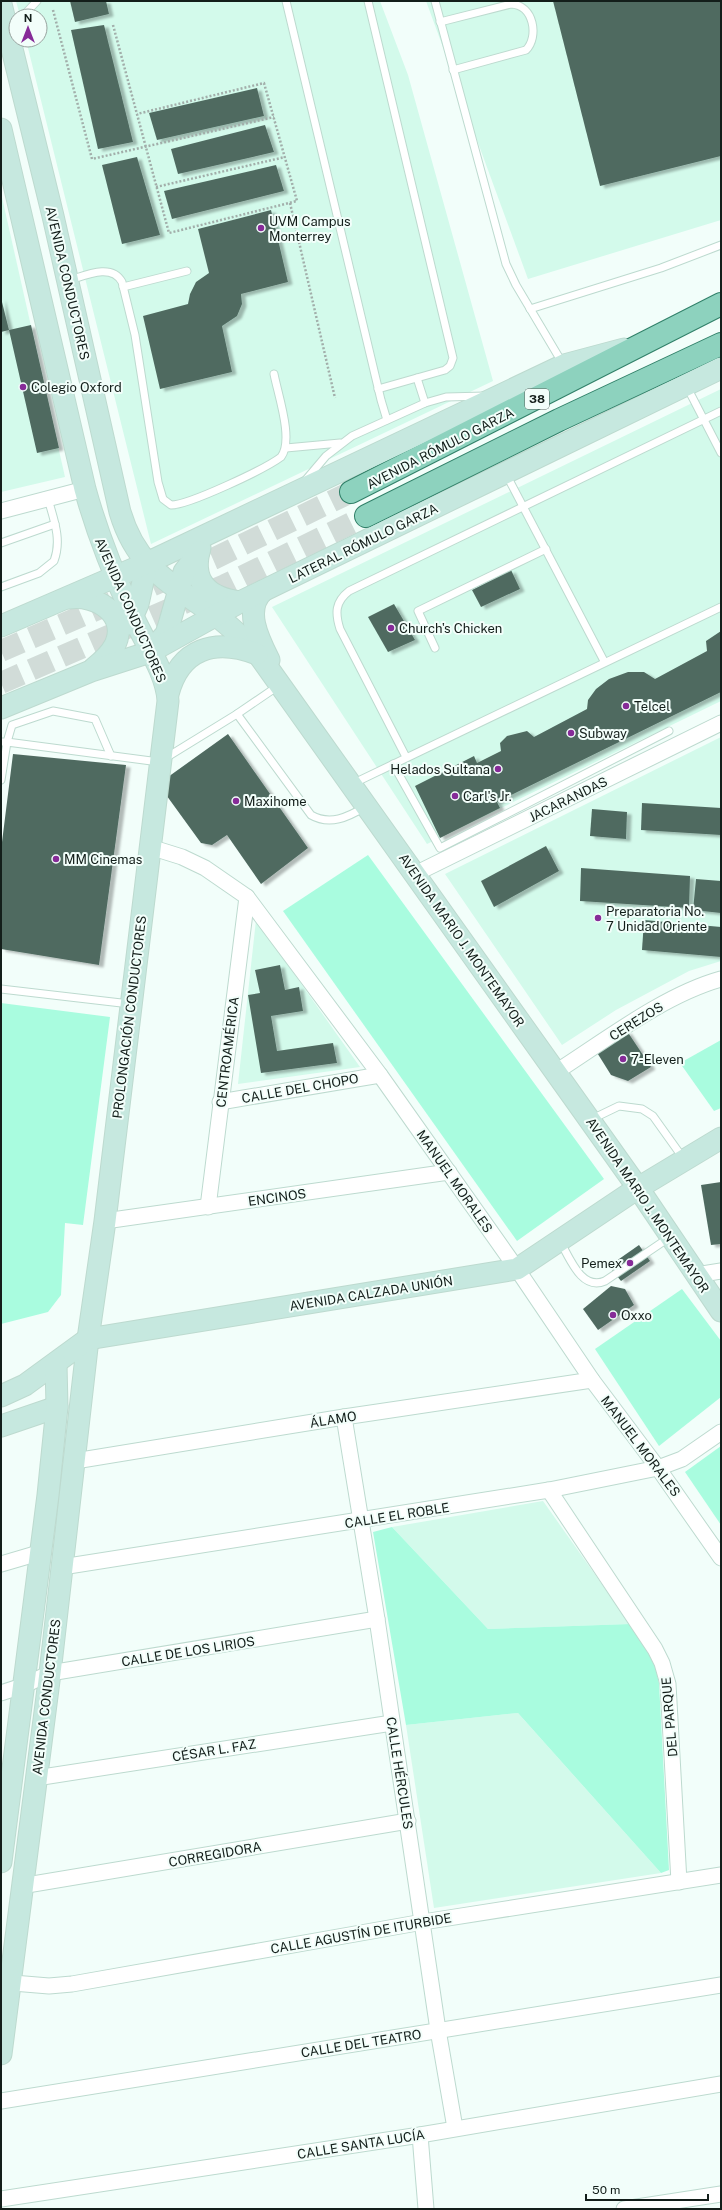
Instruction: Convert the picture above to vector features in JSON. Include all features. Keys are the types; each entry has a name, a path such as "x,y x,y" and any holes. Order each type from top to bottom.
{"main road":[{"name":"AVENIDA CONDUCTORES","path":"1,4 8,21"},
{"name":"AVENIDA CONDUCTORES","path":"16,48 120,512 129,536 146,563 160,578 178,590"},
{"name":"AVENIDA CONDUCTORES","path":"1,129 96,532 133,617 161,674 168,694"},
{"name":"AVENIDA RÓMULO GARZA","path":"351,492 540,398 637,346 721,304"},
{"name":"AVENIDA RÓMULO GARZA","path":"366,516 566,417 721,344"},
{"path":"1,626 146,563 202,543 295,492 564,365 594,355 637,346"},
{"name":"LATERAL RÓMULO GARZA","path":"114,656 150,652 240,602 506,474 721,368"},
{"path":"150,652 166,634 178,590 186,568 202,543"},
{"path":"202,543 198,574 204,586 221,599 240,602"},
{"path":"114,656 133,617 142,590 146,563"},
{"name":"AVENIDA MARIO J. MONTEMAYOR","path":"178,590 216,616 238,634 258,654 638,1188 721,1311"},
{"path":"263,591 258,596 254,605 254,623 280,684"},
{"path":"63,599 84,597 90,598 109,609 115,620 118,632 114,656"},
{"name":"PROLONGACIÓN CONDUCTORES","path":"88,1340 105,1221 168,694 172,679 180,667 199,652 211,648 227,646 258,654"},
{"path":"1,708 91,671 104,660 114,656 137,662 161,674"},
{"name":"AVENIDA CALZADA UNIÓN","path":"1,1396 25,1385 88,1340 517,1269 560,1242 638,1188 721,1138"},
{"name":"AVENIDA CONDUCTORES","path":"1,2054 6,1983 21,1886 50,1673 88,1340"},
{"name":"AVENIDA CONDUCTORES","path":"1,1862 3,1828 25,1685 42,1552 57,1407 56,1364"},
{"path":"1,1426 57,1407"}],"street":[{"path":"1,511 85,489"},
{"name":"JACARANDAS","path":"415,874 492,828 560,803 721,723"},
{"name":"MANUEL MORALES","path":"150,847 182,857 204,868 225,880 247,897 380,1075 517,1269 592,1380 658,1468 721,1558"},
{"name":"CENTROAMÉRICA","path":"208,1207 220,1102 247,897"},
{"name":"CEREZOS","path":"556,1072 658,1007 686,991 721,978"},
{"name":"CALLE DEL CHOPO","path":"220,1102 380,1075"},
{"name":"ENCINOS","path":"105,1221 449,1172"},
{"path":"696,1275 721,1271"},
{"name":"ÁLAMO","path":"75,1461 344,1417 592,1380"},
{"name":"CALLE HÉRCULES","path":"344,1417 408,1821 438,2030 455,2128"},
{"name":"CALLE EL ROBLE","path":"62,1567 549,1490 658,1468 682,1459 721,1432"},
{"name":"DEL PARQUE","path":"549,1490 655,1649 662,1663 668,1684 679,1882"},
{"path":"1,1564 42,1552"},
{"name":"CALLE DE LOS LIRIOS","path":"1,1693 25,1685 50,1673 377,1619"},
{"name":"CÉSAR L. FAZ","path":"36,1778 392,1723"},
{"name":"CORREGIDORA","path":"21,1886 408,1821"},
{"name":"CALLE AGUSTÍN DE ITURBIDE","path":"6,1983 49,1986 72,1984 423,1922 721,1875"},
{"name":"CALLE DEL TEATRO","path":"1,2101 721,1985"},
{"name":"CALLE SANTA LUCÍA","path":"1,2199 420,2135 721,2084"},
{"path":"420,2135 426,2209"},
{"path":"624,2209 721,2194"}],"lane":[{"path":"286,1 378,389 387,420"},
{"path":"368,1 452,355 452,364 448,368 378,389"},
{"path":"435,1 506,264 530,309 564,365"},
{"path":"440,22 502,5 519,4 529,12 533,35 532,41 526,50 454,70"},
{"path":"530,309 661,268 721,245"},
{"path":"123,287 187,270"},
{"path":"68,280 108,271 118,275 123,287 133,328 156,475 161,494 167,503 171,505 179,505 200,498 277,460 286,448 286,436 274,374"},
{"path":"418,378 425,403"},
{"path":"686,386 721,453"},
{"path":"295,492 321,461 340,444 387,420 425,403 446,397 497,396"},
{"path":"406,757 340,629 336,612 338,603 349,591 721,411"},
{"path":"286,448 340,444"},
{"path":"506,474 604,661"},
{"path":"1,587 39,573 54,561 58,544 55,524 48,499"},
{"path":"1,544 55,524"},
{"path":"435,648 418,611 546,549"},
{"path":"351,784 604,661 721,607"},
{"path":"4,742 159,762 237,714 280,684"},
{"path":"1,780 4,742 12,725 52,711 95,719 111,756"},
{"path":"237,714 311,815 327,821 336,820 353,814 367,806"},
{"path":"392,764 440,848 492,828 556,788 669,731"},
{"path":"619,756 625,771"},
{"path":"556,788 560,803"},
{"path":"1,988 130,1004"},
{"path":"590,1121 619,1106 642,1109 653,1116 684,1160"},
{"path":"560,1242 578,1272 587,1281 595,1284 605,1280 670,1237"}],"path":[{"path":"53,10 92,159 146,148 274,117"},
{"path":"114,25 137,114 168,233 297,201 264,83 137,114"},
{"path":"156,187 285,156"},
{"path":"290,203 335,398"}],"shaded area":[{"name":"UVM Campus Monterrey","path":"16,1 380,1 408,75 493,381 151,544 28,48 48,48 48,8 18,8"},
{"path":"426,1 721,1 721,220 528,279"},
{"name":"Colegio Oxford","path":"1,193 65,477 1,492"},
{"path":"721,389 721,701 427,844 272,607"},
{"name":"Preparatoria No. 7 Unidad Oriente","path":"721,737 721,961 689,971 616,1010 562,1045 445,874"},
{"path":"256,920 360,1067 238,1084"},
{"path":"543,1501 630,1624 488,1629 392,1527"},
{"path":"518,1713 661,1873 434,1908 406,1725"}],"green space":[{"path":"368,855 604,1179 517,1241 283,911"},
{"path":"1,1003 110,1017 83,1225 65,1223 61,1295 48,1312 1,1324"},
{"path":"721,1040 721,1108 714,1111 680,1063"},
{"path":"682,1289 721,1341 721,1397 659,1446 595,1349"},
{"path":"721,1446 721,1525 685,1472"},
{"path":"392,1527 488,1629 630,1624 652,1652 659,1683 669,1870 661,1873 518,1713 406,1725 373,1532"}],"building":[{"path":"70,1 106,1 109,14 75,22"},
{"path":"553,1 721,1 721,156 600,186"},
{"path":"104,25 133,142 98,149 71,30"},
{"path":"257,88 264,116 157,140 149,113"},
{"path":"265,125 274,152 178,174 171,149"},
{"path":"137,157 160,235 122,244 102,165"},
{"path":"276,165 284,191 172,219 164,191"},
{"path":"271,210 288,282 241,294 242,304 237,316 222,326 232,372 160,389 143,316 188,304 190,294 196,282 209,273 198,229"},
{"path":"1,298 9,330 1,332"},
{"path":"31,325 59,448 37,453 9,330"},
{"path":"511,570 520,589 481,607 472,590"},
{"name":"Church's Chicken","path":"394,604 415,640 388,652 368,617"},
{"path":"721,631 721,692 497,802 500,808 440,838 415,786 474,756 477,763 501,751 500,743 507,736 527,731 534,737 587,709 588,700 596,689 609,679 628,672 644,672 655,679 707,651 706,641"},
{"path":"228,734 308,848 261,884 227,835 212,845 201,843 164,792 168,777"},
{"path":"13,754 126,765 99,965 1,949 1,850"},
{"path":"642,803 721,808 721,835 641,830"},
{"path":"592,809 627,812 626,839 590,836"},
{"path":"546,846 559,871 494,907 481,881"},
{"path":"581,868 690,876 689,908 580,901"},
{"path":"696,879 721,881 721,913 693,910"},
{"path":"644,920 721,927 721,957 642,950"},
{"path":"280,965 285,990 299,987 303,1011 271,1016 277,1051 333,1043 337,1063 261,1073 248,995 260,993 255,970"},
{"name":"7-Eleven","path":"627,1031 651,1067 628,1081 611,1075 596,1051"},
{"path":"721,1182 721,1244 711,1245 701,1185"},
{"name":"Pemex","path":"639,1245 650,1261 621,1281 609,1266"},
{"path":"611,1286 625,1289 634,1305 598,1330 583,1309"}],"tunnel":[{"path":"1,651 213,559 351,492"},
{"path":"1,683 225,585 366,516"}],"place":[{"name":"UVM Campus Monterrey","path":"261,228"},
{"name":"Colegio Oxford","path":"23,387"},
{"name":"Church's Chicken","path":"391,628"},
{"name":"Telcel","path":"626,706"},
{"name":"Subway","path":"571,733"},
{"name":"Helados Sultana","path":"498,769"},
{"name":"Carl's Jr.","path":"455,796"},
{"name":"Maxihome","path":"236,801"},
{"name":"MM Cinemas","path":"56,859"},
{"name":"Preparatoria No. 7 Unidad Oriente","path":"598,918"},
{"name":"7-Eleven","path":"623,1059"},
{"name":"Pemex","path":"630,1263"},
{"name":"Oxxo","path":"613,1315"}]}
